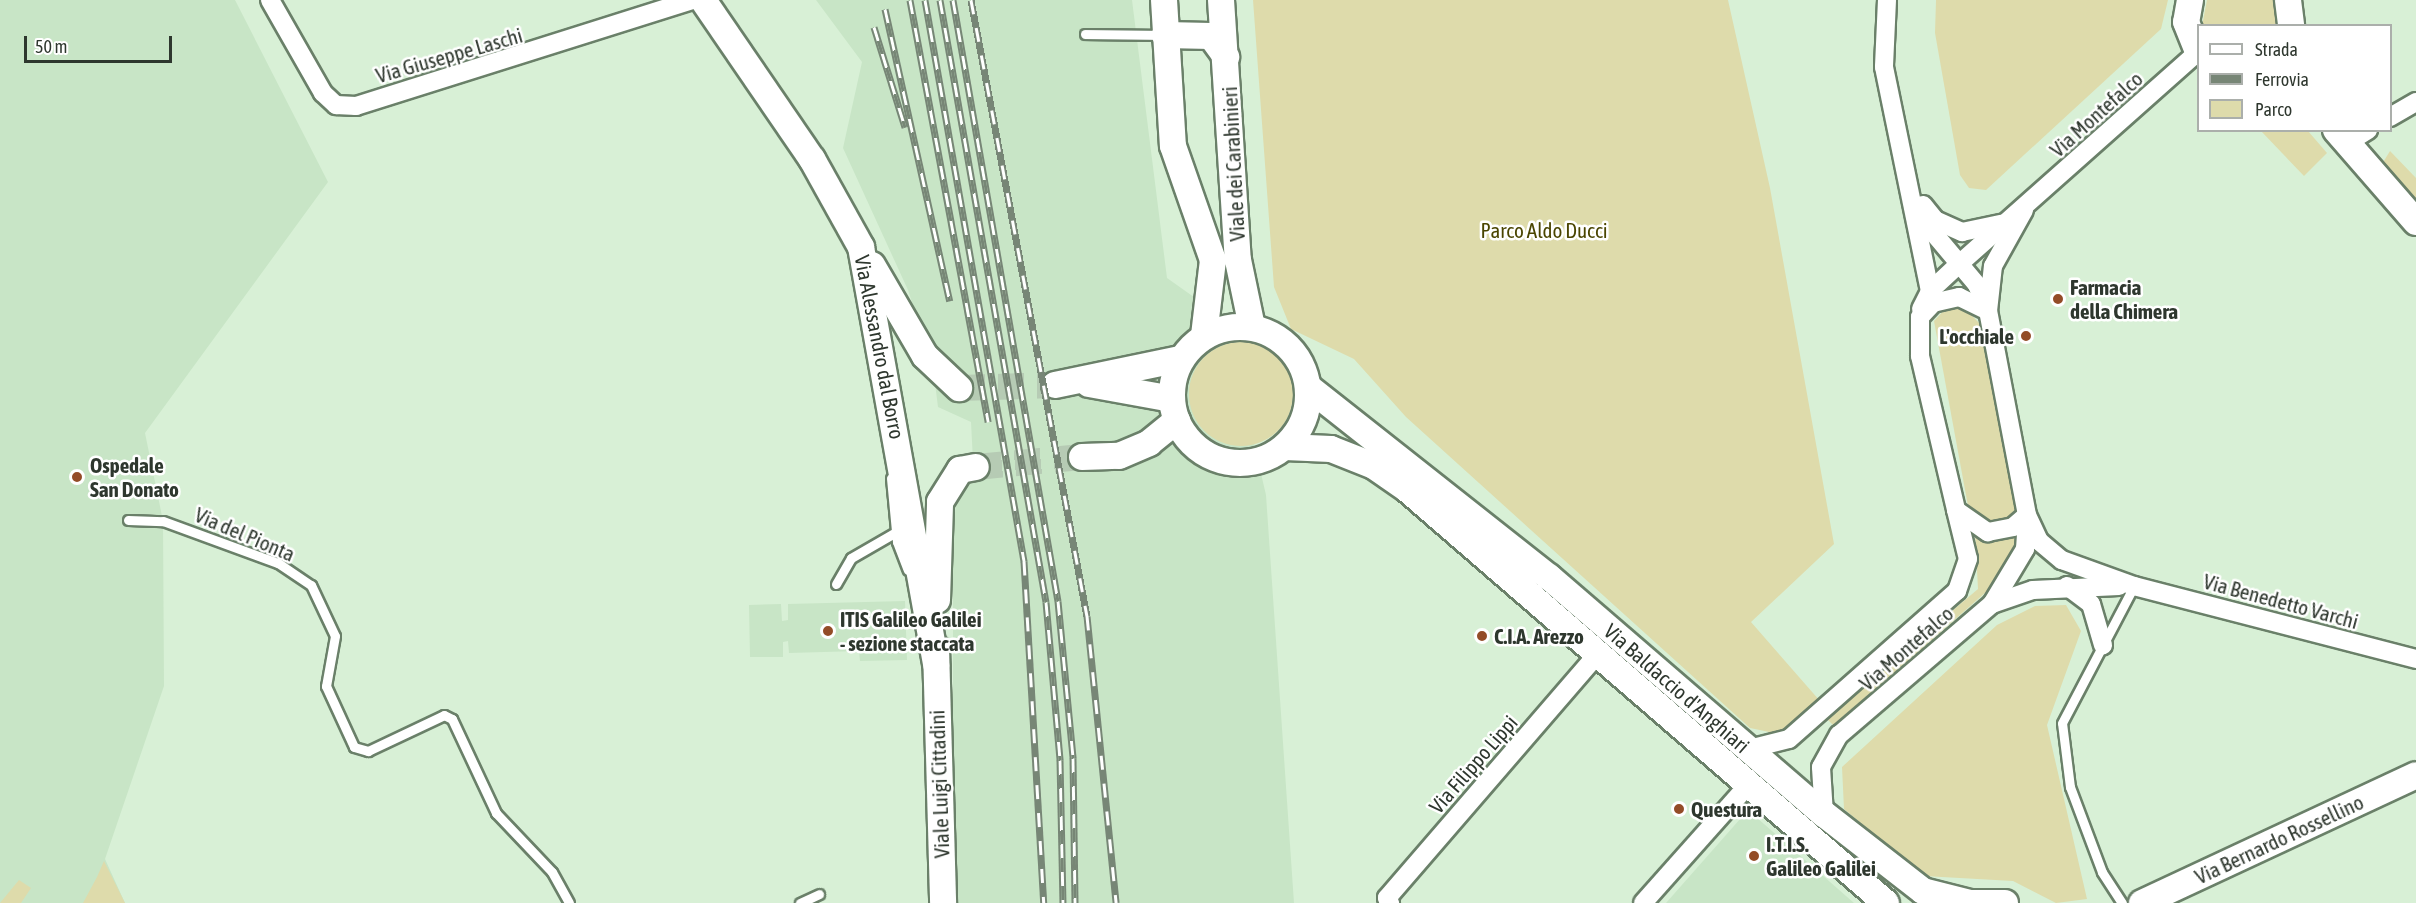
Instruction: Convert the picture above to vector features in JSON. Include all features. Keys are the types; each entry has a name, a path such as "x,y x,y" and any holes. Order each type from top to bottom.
{"main road":[{"name":"Via Alessandro dal Borro","path":"704,0 812,159 861,247 930,620 936,665"},
{"name":"Viale dei Carabinieri","path":"1164,0 1173,146 1213,260 1204,336"},
{"name":"Viale dei Carabinieri","path":"1221,0 1238,260 1252,327"},
{"path":"2190,0 2187,22 2197,49"},
{"path":"2288,0 2291,24"},
{"path":"1165,35 1211,36 1226,57"},
{"path":"2350,135 2416,222"},
{"path":"861,247 925,356 959,388"},
{"path":"1252,327 1290,348 1308,387 1304,420 1285,447 1259,460 1224,461 1193,444 1174,410 1092,384 1055,385 1181,360 1204,336 1252,327"},
{"path":"1082,457 1119,456 1149,443 1174,410 1181,360"},
{"name":"Via Baldaccio d'Anghiari","path":"1308,387 1550,577 1824,814 1923,891 1970,903 2005,903"},
{"name":"Via Baldaccio d'Anghiari","path":"1285,447 1331,449 1374,466 1886,903"},
{"path":"936,665 940,502 948,483 973,467"},
{"name":"Viale Luigi Cittadini","path":"936,665 943,903"},
{"name":"Via Bernardo Rossellino","path":"2142,903 2416,775"}],"street":[{"name":"Via Giuseppe Laschi","path":"270,0 323,93 336,105 356,106 693,0"},
{"path":"1887,0 1884,67 1912,191 1930,291"},
{"name":"Via Montefalco","path":"1749,749 1789,739 1957,591 1968,559 1920,356 1920,317 1930,291 2018,215 2197,53"},
{"path":"2392,116 2416,102"},
{"name":"Via Montefalco","path":"1912,191 1935,220 1962,232 2018,215"},
{"path":"1915,211 1977,285 1988,311"},
{"name":"Via Montefalco","path":"1824,814 1821,767 1839,735 1992,604 2025,549 2027,514 1988,311 1993,266 2018,215"},
{"path":"1920,317 1933,303 1959,297 1988,311"},
{"path":"1956,510 1988,531 2013,527 2027,514"},
{"name":"Via Benedetto Varchi","path":"2027,514 2049,552 2134,586 2416,659"},
{"path":"2067,586 2091,604 2103,645"},
{"name":"Via Benedetto Varchi","path":"1992,604 2067,586 2134,586"},
{"name":"Via Filippo Lippi","path":"1390,903 1387,898 1596,655"},
{"path":"1643,903 1748,785"}],"lane":[{"path":"1085,34 1165,35"},
{"path":"861,247 896,532 930,620"},
{"name":"Via del Pionta","path":"128,520 163,521 278,563 311,585 335,636 326,686 354,747 368,751 444,715 452,719 496,813 552,872 569,903"},
{"path":"836,584 851,558 896,532"},
{"path":"2122,903 2102,872 2070,787 2062,723 2134,586"},
{"path":"800,903 819,894"}],"shaded area":[{"name":"Ospedale San Donato","path":"0,0 235,0 328,182 145,433 163,521 164,686 105,859 125,903 0,903"},
{"path":"816,0 1132,0 1167,278 1225,319 1266,495 1294,903 953,903 953,558 956,494 974,481 971,422 938,407 933,367 908,290 843,148 862,62"},
{"name":"ITIS Galileo Galilei - sezione staccata","path":"905,601 907,660 860,661 859,651 789,653 788,641 783,642 783,657 750,657 749,605 781,604 782,621 788,620 788,604"},
{"name":"I.T.I.S. Galileo Galilei","path":"1748,810 1854,903 1666,903"}],"green space":[{"name":"Parco Aldo Ducci","path":"1253,0 1728,0 1770,188 1834,544 1751,622 1820,701 1783,735 1750,728 1406,417 1354,359 1291,329 1274,287"},
{"path":"1936,0 2168,0 2161,29 1986,190 1969,188 1960,175 1935,33"},
{"path":"2207,0 2273,0 2278,24 2202,24"},
{"path":"2262,132 2309,132 2327,153 2304,176"},
{"path":"2390,151 2416,178 2416,210 2379,169"},
{"path":"1962,305 1980,324 2017,499 2014,513 1999,522 1980,520 1968,506 1934,321 1945,309"},
{"path":"1241,342 1261,346 1278,357 1289,374 1293,394 1289,414 1278,431 1261,442 1241,446 1221,442 1204,431 1193,414 1189,394 1193,374 1204,357 1221,346"},
{"path":"2019,528 2016,547 1994,585 1834,726 1826,718 1978,589 1975,533"},
{"path":"2066,605 2081,631 2047,725 2087,899 2056,903 2013,881 1924,876 1844,809 1842,767 1997,625 2035,606"},
{"path":"104,861 125,903 83,903 97,877"},
{"path":"19,880 31,888 21,903 0,903"}],"tunnel":[{"path":"959,388 1055,385"},
{"path":"976,467 1082,457"}],"railway":[{"path":"910,0 988,422"},
{"path":"925,0 1024,561 1044,903"},
{"path":"940,0 1046,602 1060,760 1063,903"},
{"path":"953,0 1058,601 1073,758 1075,903"},
{"path":"971,0 1087,616 1116,903"},
{"path":"885,9 950,301"},
{"path":"874,27 905,127"}],"place":[{"name":"Farmacia della Chimera","path":"2058,299"},
{"name":"L'occhiale","path":"2026,336"},
{"name":"Ospedale San Donato","path":"77,477"},
{"name":"ITIS Galileo Galilei - sezione staccata","path":"828,631"},
{"name":"C.I.A. Arezzo","path":"1482,636"},
{"name":"Questura","path":"1679,809"},
{"name":"I.T.I.S. Galileo Galilei","path":"1754,856"}]}
